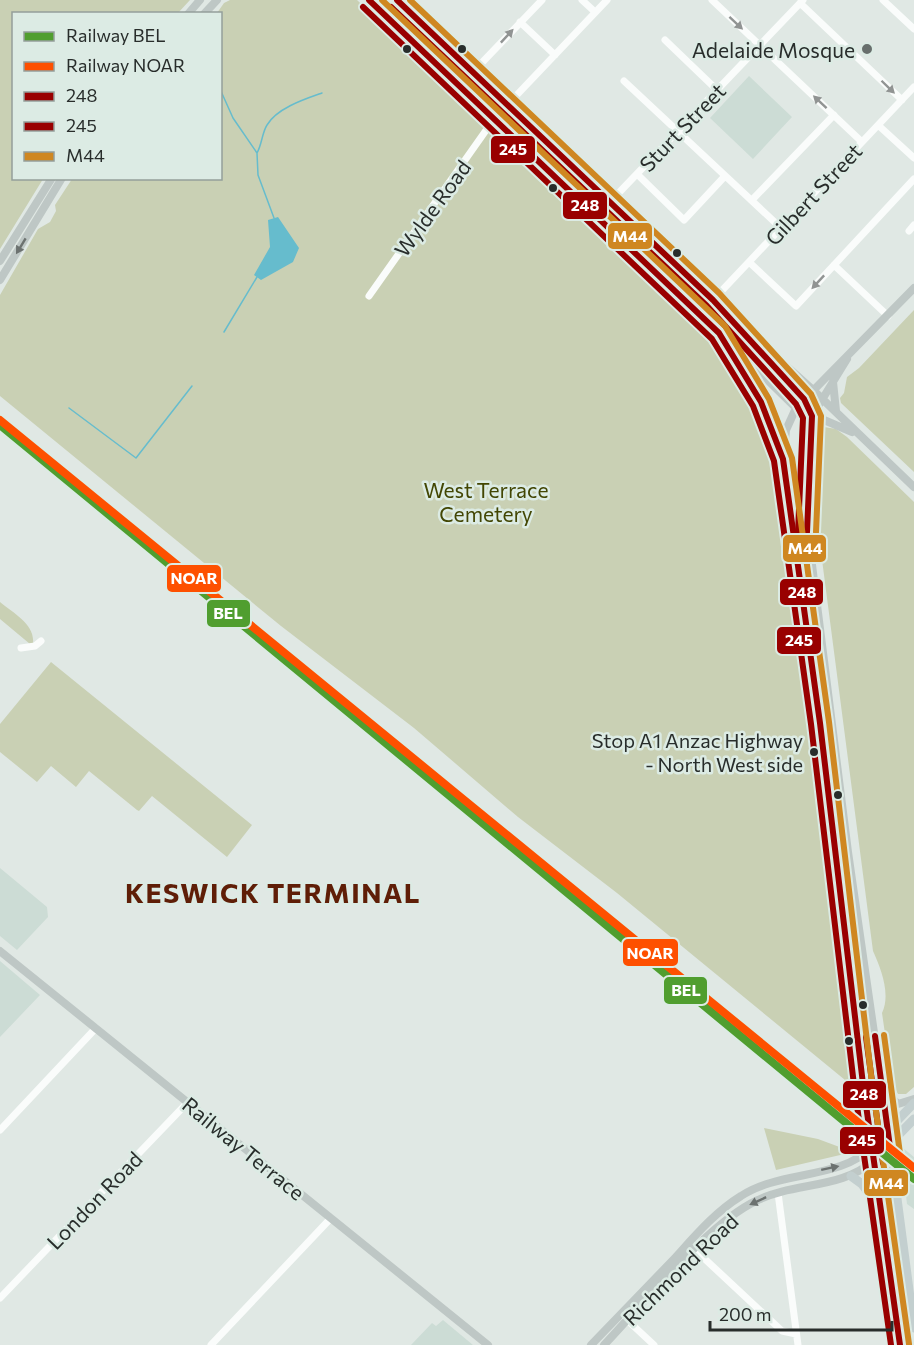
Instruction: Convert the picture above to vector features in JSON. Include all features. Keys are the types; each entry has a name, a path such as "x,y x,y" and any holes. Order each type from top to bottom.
{"highway":[{"path":"872,1147 887,1127 897,1121 914,1101"},
{"name":"Richmond Road","path":"874,1160 914,1119"},
{"path":"887,1127 914,1328"},
{"path":"874,1160 900,1345"},
{"path":"851,1176 862,1184 881,1211"}],"main road":[{"path":"190,12 200,0"},
{"path":"206,12 216,0"},
{"path":"369,0 796,408 863,438"},
{"path":"397,0 914,487"},
{"path":"0,261 51,180"},
{"path":"0,280 61,180"},
{"path":"597,216 611,201"},
{"path":"783,459 786,430 796,408 847,359 914,288"},
{"path":"713,300 804,399 812,416"},
{"path":"719,333 761,402 783,459 874,1160"},
{"path":"847,359 812,416 807,500 808,541 887,1127"},
{"path":"833,382 836,412"},
{"path":"840,886 853,884"},
{"name":"Railway Terrace","path":"0,951 488,1345"},
{"path":"883,1090 898,1104 914,1101"},
{"name":"Richmond Road","path":"591,1345 624,1317 741,1196 773,1182 847,1165 860,1158 872,1147"},
{"name":"Richmond Road","path":"691,1247 758,1199 851,1176 874,1160"},
{"path":"773,1182 778,1193"},
{"name":"Richmond Road","path":"604,1345 624,1317"}],"street":[{"path":"391,21 412,0"},
{"path":"473,72 542,0"},
{"path":"582,0 595,12"},
{"name":"Wylde Road","path":"369,296 495,119 607,0"},
{"path":"712,0 862,142"},
{"path":"883,0 914,29"},
{"path":"801,2 902,100"},
{"name":"Sturt Street","path":"611,201 801,2"},
{"path":"520,22 555,55"},
{"path":"664,40 717,90"},
{"path":"624,81 781,228"},
{"name":"Gilbert Street","path":"713,300 914,87"},
{"path":"752,200 834,115"},
{"path":"878,125 914,158"},
{"path":"637,174 684,220 725,176"},
{"path":"749,262 796,306 914,179"},
{"path":"834,265 888,316"},
{"path":"21,648 35,646 41,641"},
{"path":"0,1130 96,1028"},
{"name":"London Road","path":"0,1298 188,1102"},
{"path":"778,1193 798,1345"},
{"path":"211,1345 331,1218"},
{"path":"691,1247 782,1331 796,1334"},
{"path":"624,1317 654,1345"}],"shaded area":[{"path":"749,76 792,117 753,159 710,118"},
{"path":"0,868 47,907 48,917 17,950 0,936"},
{"path":"0,961 40,995 0,1037"},
{"path":"903,1148 914,1157 914,1209 907,1204 901,1153"},
{"path":"443,1320 473,1345 411,1345 432,1323 436,1326"}],"green space":[{"path":"0,0 190,0 179,12 12,12 12,180 42,180 0,249"},
{"name":"West Terrace Cemetery","path":"230,0 357,0 699,329 733,371 750,401 783,483 824,782 851,1009 848,1034 856,1089 617,893 518,817 414,728 281,626 0,396 0,295 38,229 50,222 56,211 55,205 71,180 222,180 222,12 218,12 224,3"},
{"path":"914,310 914,472 841,403 840,398 844,393 847,377 859,368"},
{"path":"824,427 836,429 847,437 914,502 914,1087 906,1094 898,1094 892,1082 882,1013 885,1006 885,990 882,974 873,951 821,552 819,523"},
{"path":"0,602 27,625 33,636 33,643 30,644 0,619"},
{"path":"51,662 252,825 227,857 152,796 139,811 89,771 76,787 51,766 37,782 0,752 0,724"},
{"path":"764,1128 818,1139 853,1152 776,1170"}],"water":[{"path":"278,217 299,248 293,262 261,280 254,275 270,247 268,220"}],"waterway":[{"path":"222,93 233,118 257,153 258,175 274,218"},
{"path":"257,153 265,128 277,114 292,105 322,93"},
{"path":"224,332 257,277"},
{"path":"69,408 136,458 192,386"}],"rail line":[{"name":"NOAR","path":"0,420 914,1168"},
{"name":"BEL","path":"0,425 914,1179"}],"transit line":[{"name":"248","path":"369,0 719,333 761,402 783,459 820,723 863,1084 900,1345"},
{"name":"M44","path":"382,0 725,326 769,399 792,458 829,722 872,1083 909,1344"},
{"name":"248","path":"397,0 713,300 804,399 812,416 807,532"},
{"name":"M44","path":"410,0 719,293 811,394 821,416 816,532"},
{"name":"245","path":"363,7 712,339 753,406 774,461 811,724 854,1085 891,1345"},
{"name":"245","path":"391,7 707,306 796,404 803,418 798,532"},
{"name":"M44","path":"884,1035 901,1161"},
{"name":"248","path":"875,1036 892,1162"},
{"name":"245","path":"866,1037 883,1163"}],"place":[{"name":"Adelaide Mosque","path":"867,49"},
{"name":"Stop A1 Anzac Highway - North West side","path":"814,752"}],"district":[{"name":"KESWICK TERMINAL","path":"273,892"}]}
